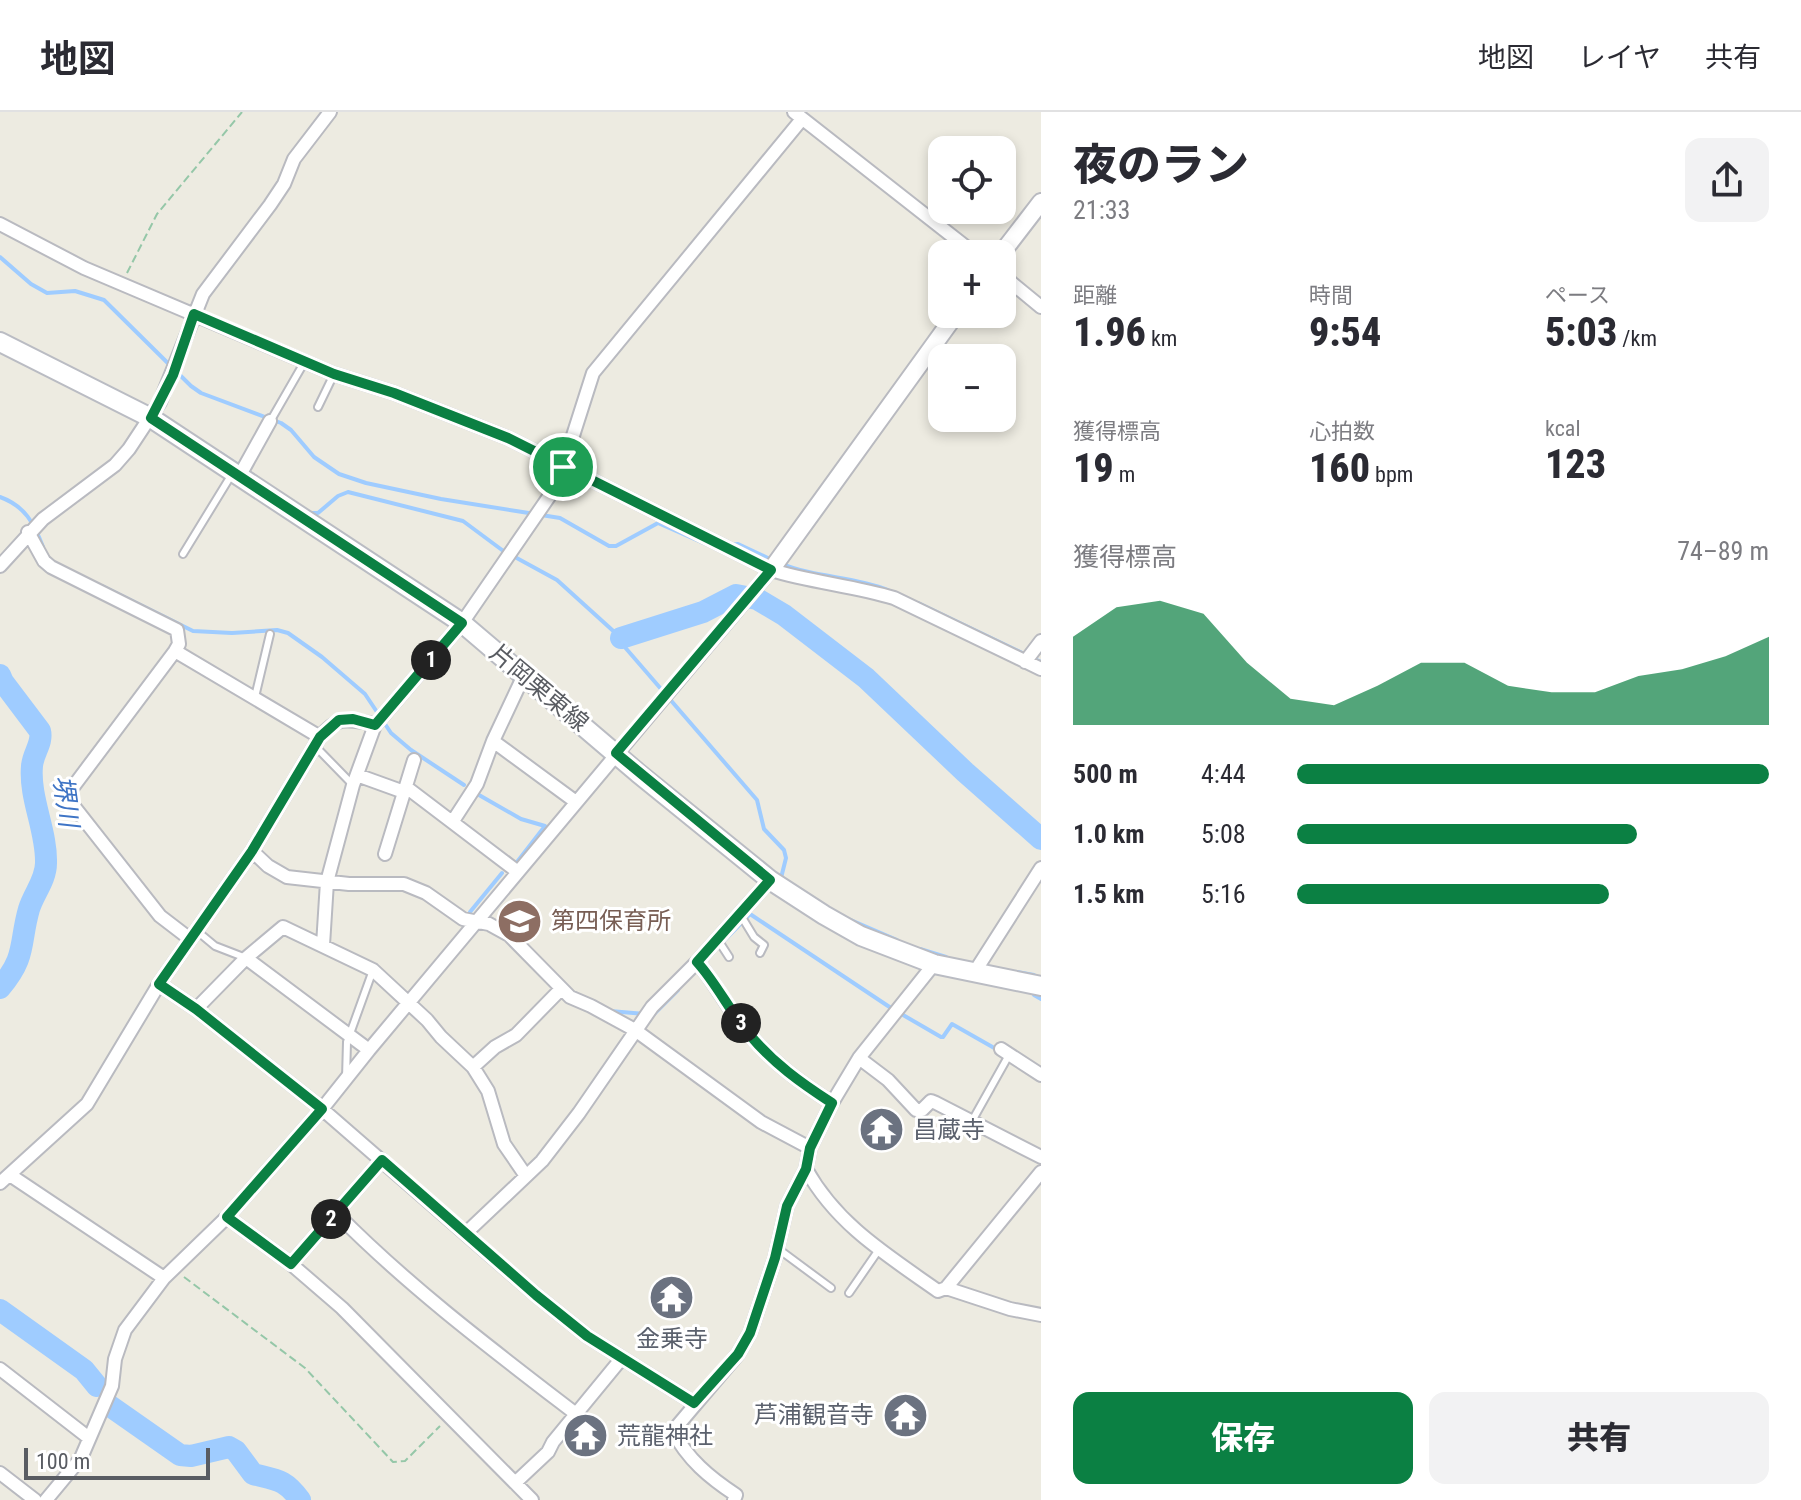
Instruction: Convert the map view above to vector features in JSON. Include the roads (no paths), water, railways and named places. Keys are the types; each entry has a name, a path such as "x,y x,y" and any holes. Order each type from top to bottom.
{"main road":[{"name":"片岡栗東線","path":"0,342 151,418 462,623 770,880 861,936 934,964 1041,986"}],"street":[{"path":"0,566 41,521 115,465 151,418 173,375 203,294 284,184 294,159 330,112"},
{"path":"323,945 327,882 355,780 375,724 462,623 565,468 593,373 798,115 957,240"},
{"path":"1012,240 1041,202"},
{"path":"0,224 84,268 334,374 486,428 771,570 894,598 1041,669"},
{"path":"1016,286 1041,307"},
{"path":"46,1500 81,1458 112,1386 117,1351 125,1330 169,1274 227,1217 322,1109 771,570 946,328"},
{"path":"237,473 270,421"},
{"path":"29,532 44,561 51,567 177,630 179,644 175,651 70,791 68,799 160,916 193,935"},
{"path":"1025,662 1041,641"},
{"path":"175,651 318,742"},
{"path":"453,821 477,784 524,675"},
{"path":"169,1274 5,1179 87,1104 159,984 252,851 318,742 339,720 353,719 375,724"},
{"path":"493,741 576,802"},
{"path":"385,854 414,760"},
{"path":"355,780 405,789 453,821 518,872"},
{"path":"252,851 268,866 287,877 327,882 404,884 426,893 472,926 489,924 509,935 557,993 638,1026 761,1122 810,1148"},
{"path":"974,973 1041,868"},
{"path":"467,1232 559,1140 652,1007 700,966 718,940 742,917 770,880"},
{"path":"196,1009 246,958 283,927 373,970 473,1067 488,1091 504,1144 526,1176"},
{"path":"246,958 369,1050"},
{"path":"734,1500 736,1495 697,1464 673,1431 738,1354 750,1333 787,1206 806,1169 810,1148 832,1103 859,1058 934,964"},
{"path":"700,966 771,1059 832,1103"},
{"path":"159,984 196,1009 322,1109 587,1336 694,1403"},
{"path":"473,1067 495,1047 516,1035 557,993"},
{"path":"1005,1052 1041,1075"},
{"path":"859,1058 888,1080 916,1110 922,1110 931,1101 1041,1157"},
{"path":"291,1264 382,1160"},
{"path":"806,1169 830,1205 878,1251 938,1291 946,1288 1041,1172"},
{"path":"336,1213 357,1235 492,1350 576,1414"},
{"path":"227,1217 291,1264 342,1308 532,1500"},
{"path":"946,1288 998,1306 1041,1315"},
{"path":"515,1483 548,1452 622,1358"},
{"path":"0,1369 89,1438"},
{"path":"0,1473 35,1500"}],"lane":[{"path":"270,421 305,361"},
{"path":"318,407 334,374"},
{"path":"183,554 237,473"},
{"path":"255,700 270,634"},
{"path":"318,742 355,780"},
{"path":"742,917 754,937 764,945 760,953"},
{"path":"193,935 246,958"},
{"path":"718,940 727,954"},
{"path":"346,1080 349,1036 373,970"},
{"path":"972,1121 1005,1052"},
{"path":"777,1248 831,1288"},
{"path":"849,1293 878,1251"}],"waterway":[{"path":"0,257 31,284 47,293 75,291 104,300 191,386 201,393 281,423 314,457 339,474 441,499 560,518 609,546 616,546 658,523 708,545"},
{"path":"220,453 256,477"},
{"path":"310,513 318,513 338,496 348,492 463,521 502,550 557,580 621,638 623,645 757,800 764,829 784,850 786,858 781,878"},
{"path":"0,497 28,516 43,547"},
{"path":"729,545 738,544 772,560"},
{"path":"780,563 888,590"},
{"path":"102,586 193,631 232,633 277,630 288,633 365,694 391,733 464,785"},
{"path":"621,638 703,612 736,595 757,599 784,615 866,678 1041,839"},
{"path":"918,603 1041,662"},
{"name":"堺川","path":"0,675 40,731 32,778 46,851 44,875 29,909 21,950 15,967 0,988"},
{"path":"479,795 521,819 545,826 517,862"},
{"path":"470,912 502,873"},
{"path":"714,951 750,914 891,1008 941,1037 952,1024 996,1049"},
{"path":"846,918 897,940"},
{"path":"920,949 946,957"},
{"path":"1017,972 1034,975 1034,981"},
{"path":"653,1015 678,990"},
{"path":"1034,990 1034,995 1041,999"},
{"path":"610,1011 645,1014"},
{"name":"堺川","path":"0,1310 84,1370 97,1386"},
{"name":"堺川","path":"110,1406 180,1455 191,1456 229,1447 236,1451 253,1474 285,1484 300,1500"}],"place":[{"name":"第四保育所","path":"520,921"},
{"name":"昌蔵寺","path":"882,1130"},
{"name":"金乗寺","path":"672,1297"},
{"name":"芦浦観音寺","path":"905,1415"},
{"name":"荒龍神社","path":"586,1436"}]}
